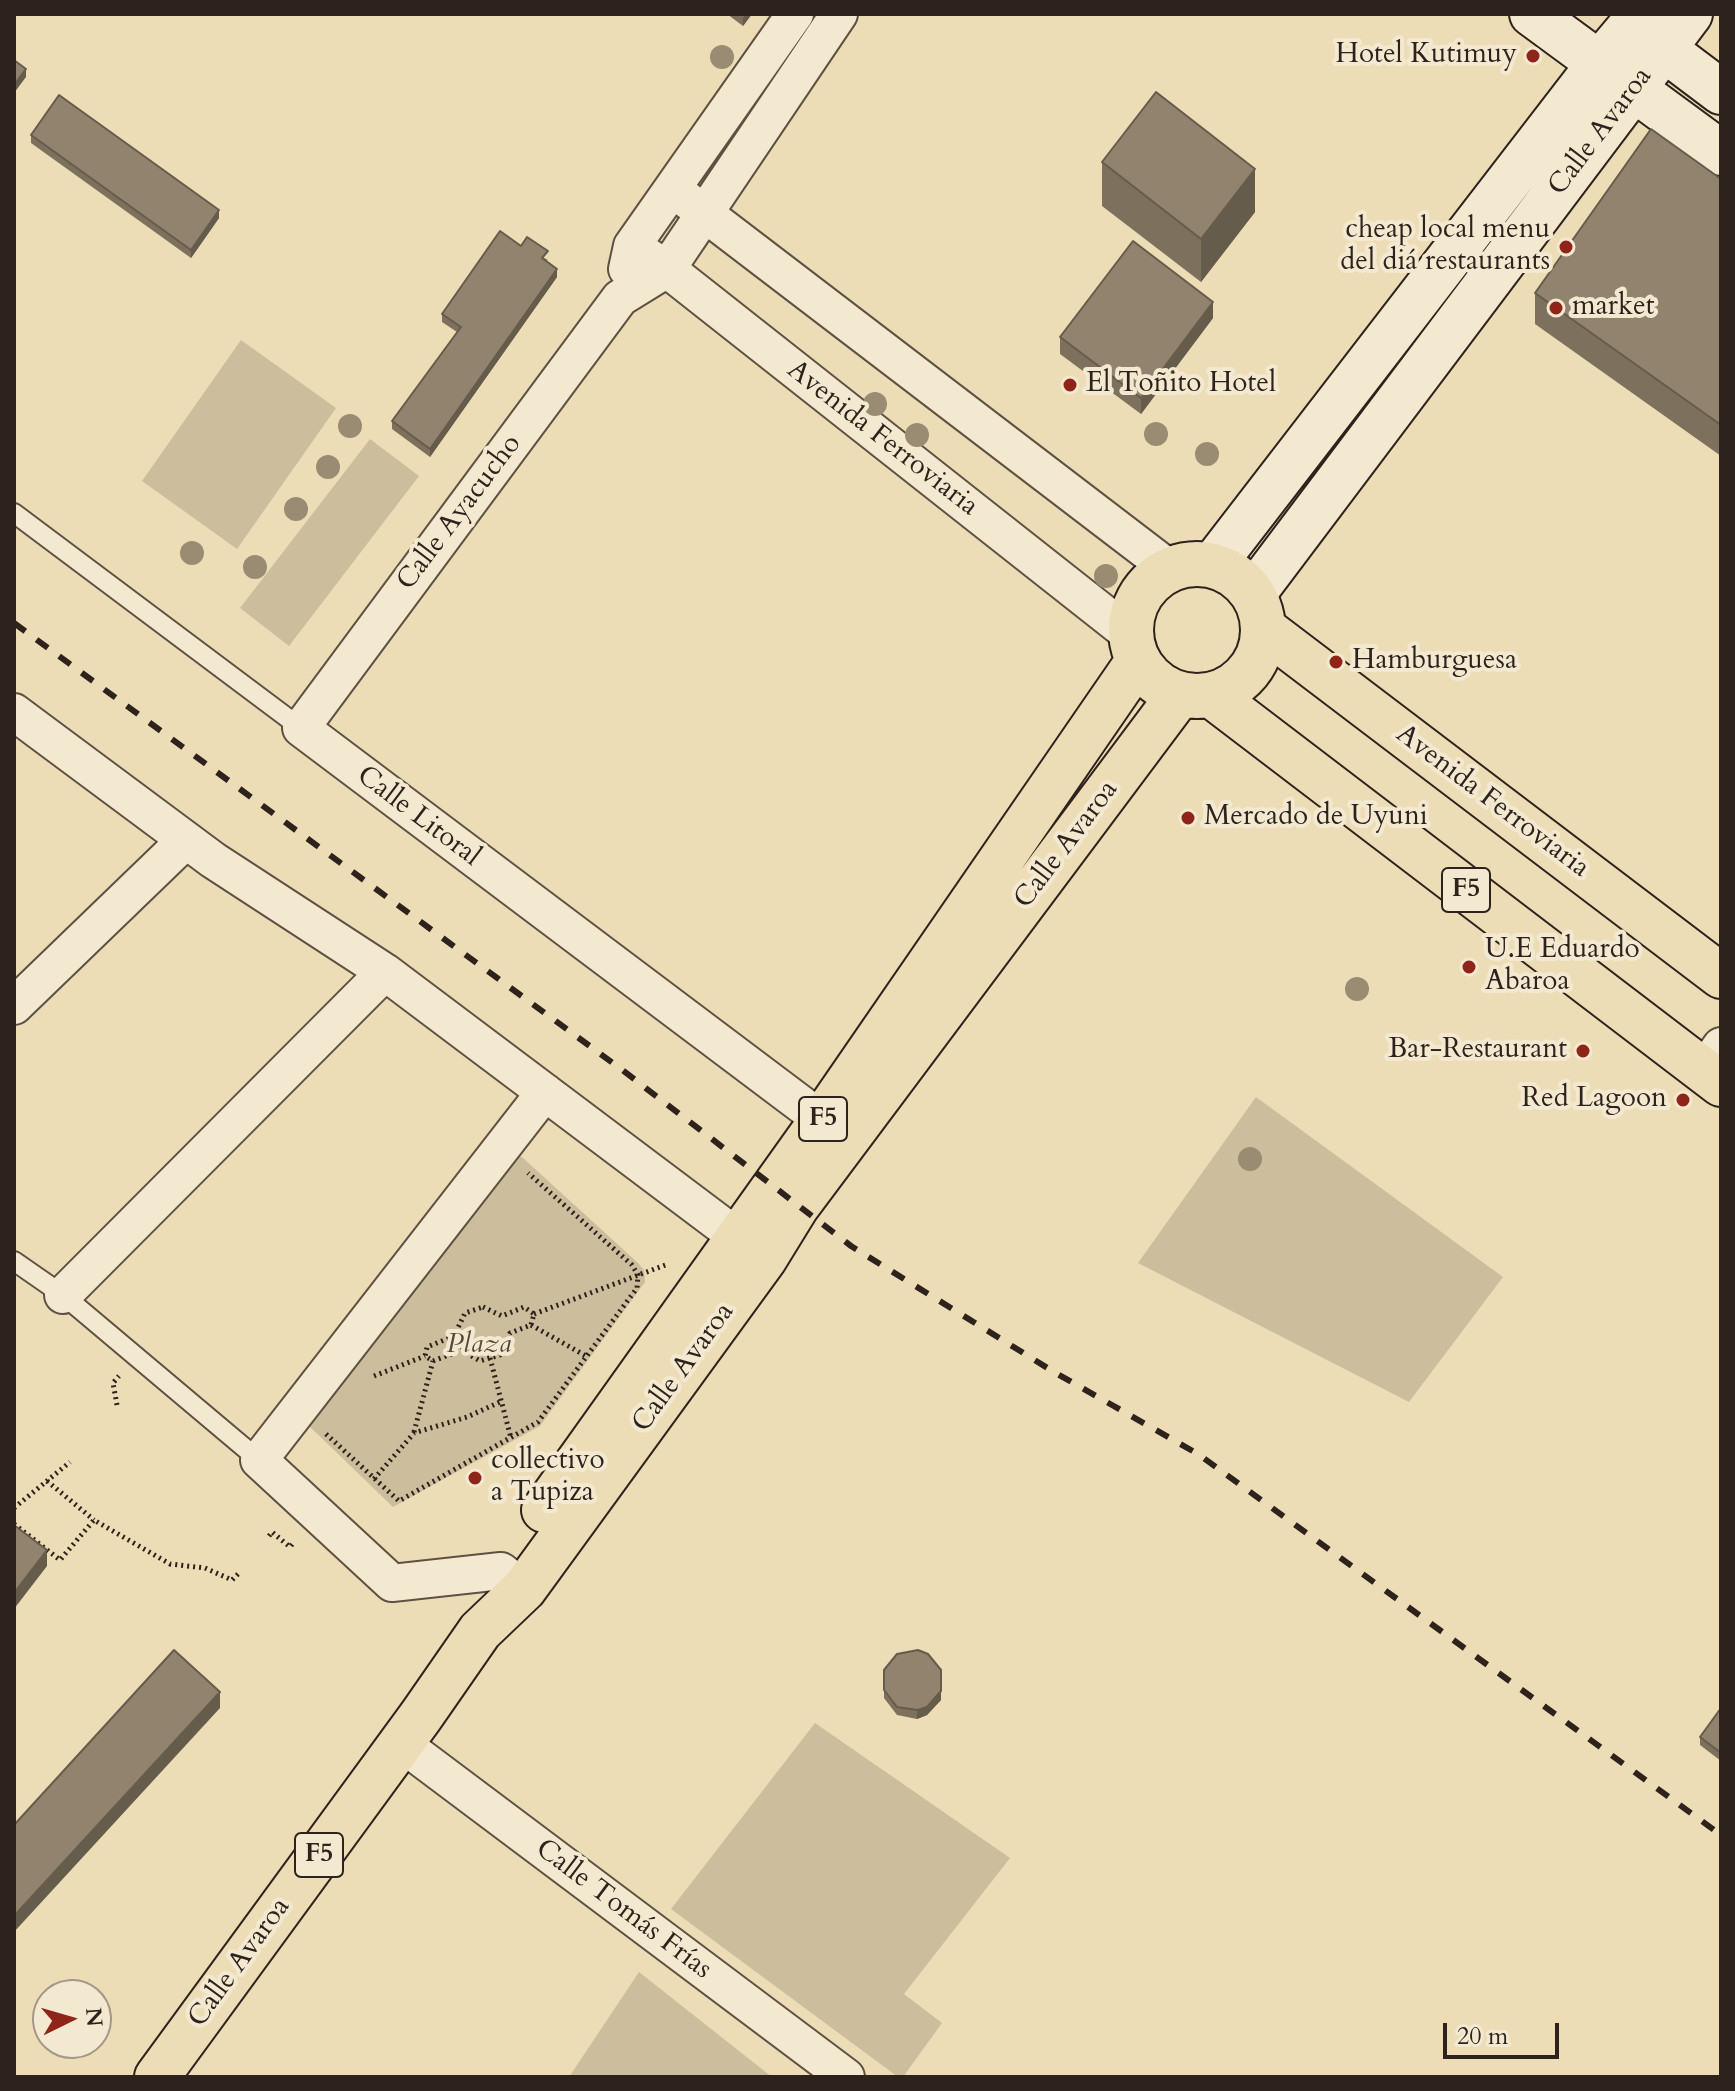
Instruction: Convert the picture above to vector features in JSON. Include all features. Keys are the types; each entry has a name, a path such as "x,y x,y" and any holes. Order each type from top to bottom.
{"highway":[{"path":"1191,563 1213,565 1242,581 1258,611 1262,646 1254,664 1228,689 1195,695 1149,676 1134,648 1140,596 1153,580 1170,569 1191,563"},
{"name":"Avenida Ferroviaria","path":"1258,611 1721,976"},
{"name":"Calle Avaroa","path":"157,2077 401,1743 750,1248 822,1120 1134,648"},
{"name":"Calle Avaroa","path":"750,1248 797,1206 1195,695"},
{"name":"F5","path":"1195,695 1715,1067"}],"main road":[{"path":"1532,14 1721,153"},
{"name":"Calle Avaroa","path":"1213,565 1599,64 1639,26 1690,14"},
{"path":"1639,26 1721,92"},
{"name":"Calle Avaroa","path":"1258,611 1634,89 1639,26"}],"street":[{"name":"Calle Ayacucho","path":"620,298 632,246 795,14"},
{"name":"Calle Ayacucho","path":"301,728 620,298 667,269 839,14"},
{"path":"674,190 1170,569"},
{"name":"Avenida Ferroviaria","path":"632,246 667,269 1134,648"},
{"path":"14,712 186,840 385,972 750,1248"},
{"name":"Calle Litoral","path":"301,728 822,1120"},
{"path":"14,1006 186,840"},
{"path":"63,1295 385,972"},
{"path":"513,1580 392,1583 259,1460 545,1092"},
{"name":"Calle Tomás Frías","path":"401,1743 846,2077"}],"lane":[{"name":"Calle Litoral","path":"14,513 301,728"},
{"path":"14,1261 63,1295 259,1460"}],"path":[{"path":"399,1501 538,1422 637,1288 638,1275 632,1265 500,1149"},
{"path":"534,1314 638,1275 750,1248"},
{"path":"433,1361 425,1356 427,1347 454,1336 465,1313 483,1307 502,1316 524,1307 534,1314"},
{"path":"531,1325 534,1314"},
{"path":"531,1325 586,1356"},
{"path":"433,1361 462,1350 480,1361 500,1355 510,1333 531,1325"},
{"path":"490,1358 511,1438"},
{"path":"374,1479 414,1433 433,1361"},
{"path":"414,1433 467,1417 502,1401"},
{"path":"14,1508 70,1462"},
{"path":"47,1481 94,1520 170,1564 205,1568 232,1580 239,1573"},
{"path":"14,1524 60,1560 94,1520"}],"green space":[{"path":"241,340 336,408 237,549 142,481"},
{"path":"370,439 419,476 289,646 240,608"},
{"path":"1256,1097 1503,1277 1409,1402 1138,1263"},
{"name":"Plaza","path":"512,1154 522,1157 638,1263 644,1270 645,1282 540,1426 393,1507 306,1423"},
{"path":"815,1723 1010,1858 904,1994 942,2023 903,2077 898,2077 671,1909"},
{"path":"639,1972 772,2077 569,2077"}],"building":[{"path":"14,60 26,69 14,85"},
{"path":"1156,92 1255,169 1201,239 1102,162"},
{"path":"59,95 219,210 191,250 31,135"},
{"path":"1651,129 1721,179 1721,425 1535,293"},
{"path":"500,231 521,246 527,237 548,251 542,258 557,269 430,449 392,421 461,327 442,314"},
{"path":"1133,241 1213,302 1141,398 1060,337"},
{"path":"14,1525 47,1550 14,1593"},
{"path":"174,1650 220,1692 14,1916 14,1825"},
{"path":"918,1650 928,1654 941,1670 941,1691 927,1707 917,1710 897,1707 884,1690 884,1670 897,1654"},
{"path":"1721,1708 1721,1753 1700,1737"}],"railway":[{"path":"14,623 621,1069 851,1246 1054,1372 1198,1454 1721,1835"}],"place":[{"name":"Hotel Kutimuy","path":"1533,56"},
{"name":"cheap local menu del diá restaurants","path":"1566,247"},
{"name":"market","path":"1556,308"},
{"name":"El Toñito Hotel","path":"1070,385"},
{"name":"Hamburguesa","path":"1336,662"},
{"name":"Mercado de Uyuni","path":"1188,818"},
{"name":"U.E Eduardo Abaroa","path":"1469,967"},
{"name":"Bar-Restaurant","path":"1583,1051"},
{"name":"Red Lagoon","path":"1683,1100"},
{"name":"collectivo a Tupiza","path":"475,1478"}]}
